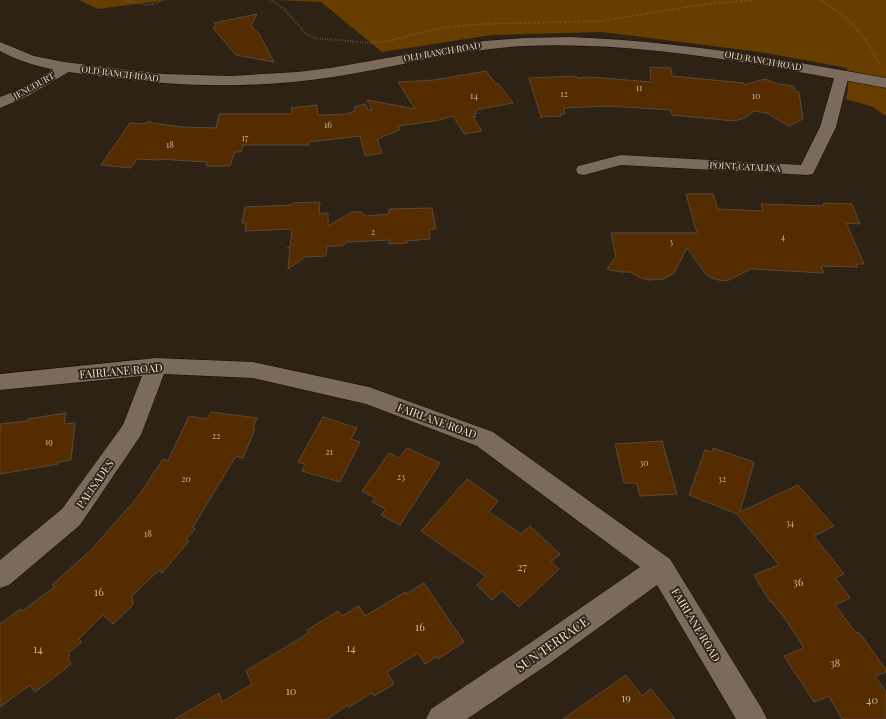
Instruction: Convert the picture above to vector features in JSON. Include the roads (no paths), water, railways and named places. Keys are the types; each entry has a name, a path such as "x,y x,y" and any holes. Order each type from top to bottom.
{"street":[{"name":"OLD RANCH ROAD","path":"0,46 33,60 67,67 140,78 226,81 281,78 365,67 470,46 524,42 628,42 683,48 886,83"},
{"name":"JENCOURT","path":"0,103 23,93 67,67"},
{"name":"POINT CATALINA","path":"584,170 621,160 807,170 828,127 842,75"},
{"name":"FAIRLANE ROAD","path":"0,382 156,366 253,370 369,396 485,439 661,567 752,719"},
{"name":"PALISADES","path":"0,576 71,517 133,429 156,366"},
{"name":"SUN TERRACE","path":"441,719 540,653 661,567"}]}
